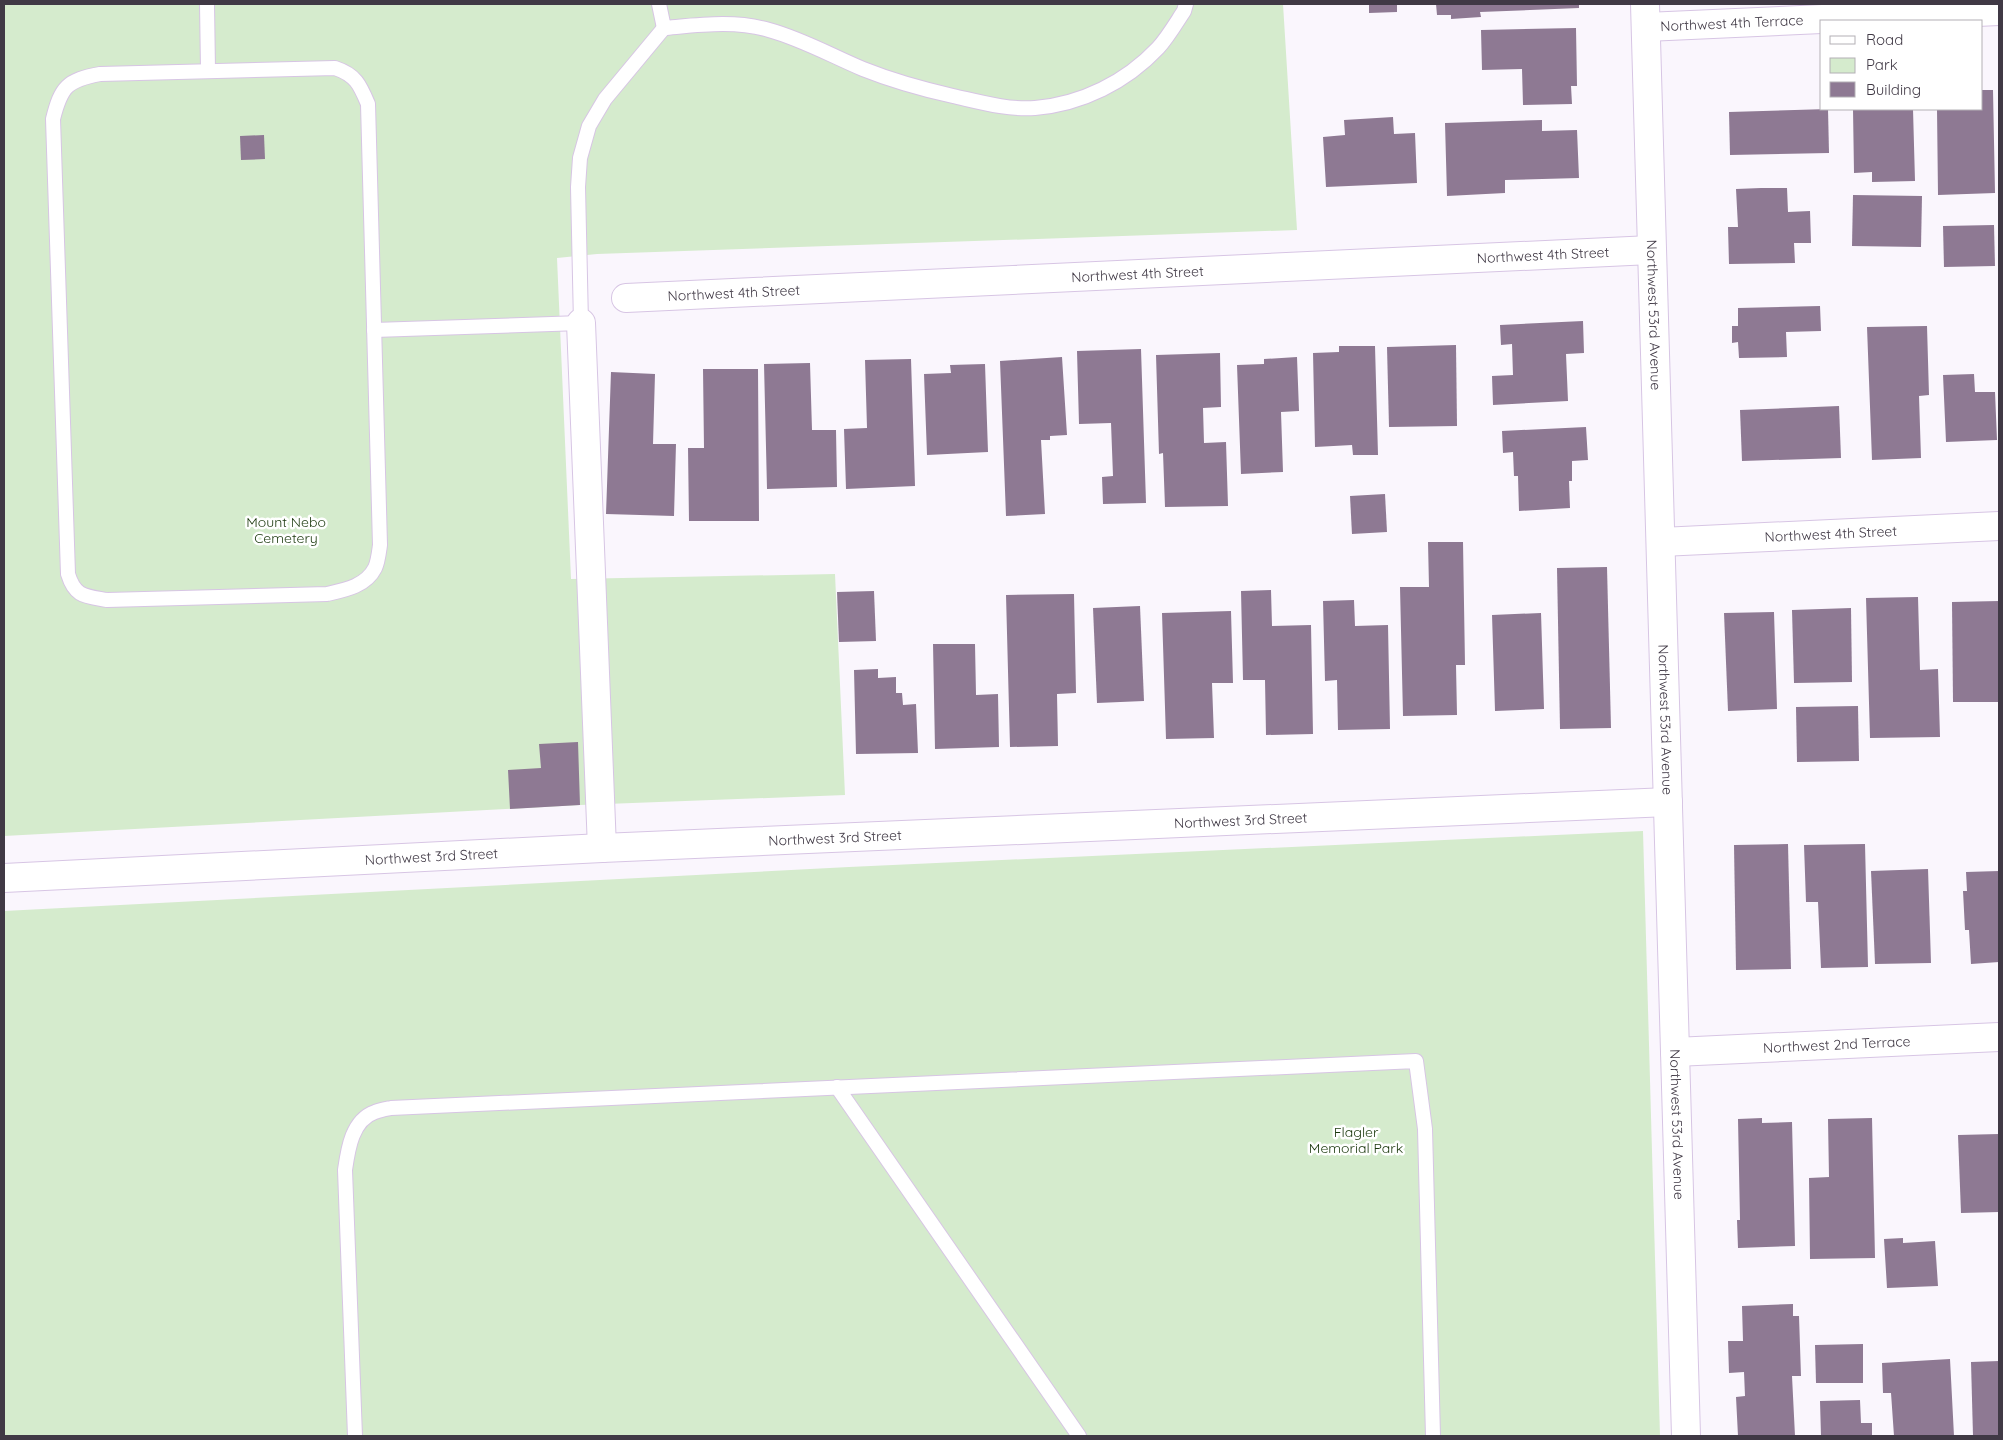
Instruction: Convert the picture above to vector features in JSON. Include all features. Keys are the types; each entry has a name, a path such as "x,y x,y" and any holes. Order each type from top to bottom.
{"street":[{"name":"Northwest 4th Terrace","path":"1645,15 1999,11"},
{"name":"Northwest 53rd Avenue","path":"1645,15 1686,1436"},
{"name":"Northwest 4th Street","path":"626,298 1651,250"},
{"path":"581,323 602,848"},
{"name":"Northwest 4th Street","path":"1661,542 1999,526"},
{"name":"Northwest 3rd Street","path":"4,878 602,848 1668,802"},
{"name":"Northwest 2nd Terrace","path":"1675,1052 1999,1037"}],"lane":[{"path":"207,4 208,70"},
{"path":"659,4 664,28"},
{"path":"374,330 581,323 578,187 582,150 589,126 605,99 664,28 730,24 769,30 804,42 899,83 973,101 1006,107 1034,108 1061,104 1097,93 1130,74 1159,48 1184,11 1186,4"},
{"path":"335,68 349,72 361,87 368,104 380,545 375,569 362,583 346,590 328,594 107,600 85,596 72,586 68,574 52,119 64,89 78,78 100,74 208,70 335,68"},
{"path":"355,1436 346,1170 352,1136 360,1123 373,1112 391,1108 1416,1061 1425,1129 1433,1436"},
{"path":"837,1087 1079,1436"}],"green space":[{"name":"Mount Nebo Cemetery","path":"4,4 1283,4 1297,230 597,254 557,258 571,579 835,574 845,795 580,805 4,836"},
{"name":"Flagler Memorial Park","path":"1643,831 1660,1436 4,1436 4,911 849,867"}],"building":[{"path":"1369,4 1397,4 1397,12 1369,13"},
{"path":"1436,4 1579,4 1579,8 1480,12 1481,17 1451,19 1451,15 1437,15"},
{"path":"1576,28 1577,86 1571,86 1572,104 1523,105 1522,69 1482,70 1481,30"},
{"path":"1983,90 1993,90 1995,193 1938,195 1937,110 1983,110"},
{"path":"1828,110 1829,153 1730,155 1729,112"},
{"path":"1853,110 1913,110 1915,181 1872,182 1872,172 1854,173"},
{"path":"1393,117 1394,134 1415,133 1417,183 1326,187 1323,137 1345,135 1344,120"},
{"path":"1542,120 1542,131 1577,130 1579,178 1505,180 1505,193 1447,196 1445,123"},
{"path":"264,135 265,159 241,160 240,136"},
{"path":"1787,188 1788,212 1810,211 1811,243 1794,243 1795,263 1729,264 1728,227 1738,227 1736,189"},
{"path":"1853,195 1922,196 1921,247 1852,246"},
{"path":"1994,225 1995,266 1944,267 1943,226"},
{"path":"1820,306 1821,331 1786,332 1787,357 1739,358 1738,342 1732,343 1732,326 1738,326 1738,308"},
{"path":"1583,321 1584,353 1566,354 1568,401 1493,405 1492,376 1513,375 1512,344 1501,345 1500,325"},
{"path":"1927,326 1929,395 1919,396 1921,458 1872,460 1867,327"},
{"path":"1456,345 1457,426 1389,427 1387,347"},
{"path":"1339,346 1375,346 1378,455 1353,455 1352,445 1315,447 1313,353 1339,352"},
{"path":"1141,349 1146,503 1103,504 1102,477 1113,476 1111,423 1079,424 1077,351"},
{"path":"1220,353 1221,407 1203,408 1204,443 1226,442 1228,506 1165,507 1163,453 1159,454 1156,355"},
{"path":"1062,357 1067,435 1050,436 1050,440 1041,440 1045,514 1006,516 1000,361"},
{"path":"1297,357 1299,411 1281,412 1283,472 1241,474 1237,365 1264,364 1264,359"},
{"path":"911,359 915,486 846,489 844,429 867,428 865,360"},
{"path":"810,363 812,430 836,430 837,487 767,489 764,364"},
{"path":"985,364 988,452 927,455 924,374 951,373 950,365"},
{"path":"703,369 758,369 759,521 689,521 688,448 704,448"},
{"path":"611,372 655,374 653,444 676,444 674,516 606,514"},
{"path":"1974,374 1975,392 1995,392 1997,440 1946,442 1943,375"},
{"path":"1839,406 1841,458 1742,461 1740,410"},
{"path":"1586,427 1588,460 1572,461 1572,481 1569,481 1570,508 1519,511 1518,476 1514,476 1513,452 1503,453 1502,431"},
{"path":"1385,494 1387,532 1352,534 1350,496"},
{"path":"1428,542 1463,542 1465,665 1456,665 1457,715 1403,716 1400,587 1429,587"},
{"path":"1607,567 1611,728 1560,729 1557,568"},
{"path":"1271,590 1272,626 1311,625 1313,734 1266,735 1265,680 1243,680 1241,591"},
{"path":"874,591 876,641 839,642 837,592"},
{"path":"1074,594 1076,693 1057,694 1058,746 1010,747 1006,595"},
{"path":"1918,597 1920,670 1938,669 1940,737 1870,738 1866,598"},
{"path":"1354,600 1355,626 1388,625 1390,729 1338,730 1337,680 1325,681 1323,601"},
{"path":"1999,601 1999,702 1953,702 1952,602"},
{"path":"1140,606 1144,701 1097,703 1093,608"},
{"path":"1851,608 1852,682 1794,683 1792,610"},
{"path":"1231,611 1233,683 1212,683 1214,738 1166,739 1162,613"},
{"path":"1774,612 1777,709 1728,711 1724,613"},
{"path":"1541,613 1544,709 1495,711 1492,615"},
{"path":"933,644 975,644 976,695 998,694 999,747 935,749"},
{"path":"878,669 878,678 896,677 896,693 902,693 903,705 916,704 918,753 856,754 854,670"},
{"path":"1858,706 1859,761 1797,762 1796,707"},
{"path":"578,742 580,805 510,809 508,770 541,768 539,744"},
{"path":"1788,844 1791,969 1736,970 1734,845"},
{"path":"1865,844 1868,967 1821,968 1818,902 1806,902 1804,845"},
{"path":"1928,869 1931,963 1875,964 1871,871"},
{"path":"1999,871 1999,962 1971,964 1969,930 1965,930 1963,891 1967,891 1966,872"},
{"path":"1762,1118 1762,1123 1792,1122 1795,1246 1738,1248 1737,1220 1740,1220 1738,1119"},
{"path":"1872,1118 1875,1258 1810,1259 1809,1178 1829,1177 1828,1119"},
{"path":"1999,1134 1999,1212 1961,1213 1958,1135"},
{"path":"1903,1238 1903,1243 1935,1241 1938,1286 1887,1288 1884,1239"},
{"path":"1793,1304 1793,1316 1799,1316 1801,1376 1792,1376 1795,1436 1738,1436 1736,1397 1745,1396 1744,1372 1729,1373 1728,1341 1743,1341 1742,1306"},
{"path":"1863,1344 1863,1383 1816,1383 1815,1345"},
{"path":"1950,1359 1954,1436 1894,1436 1891,1393 1883,1393 1882,1363"},
{"path":"1999,1361 1999,1436 1973,1436 1971,1362"},
{"path":"1860,1400 1861,1423 1872,1423 1872,1436 1821,1436 1820,1401"}]}
